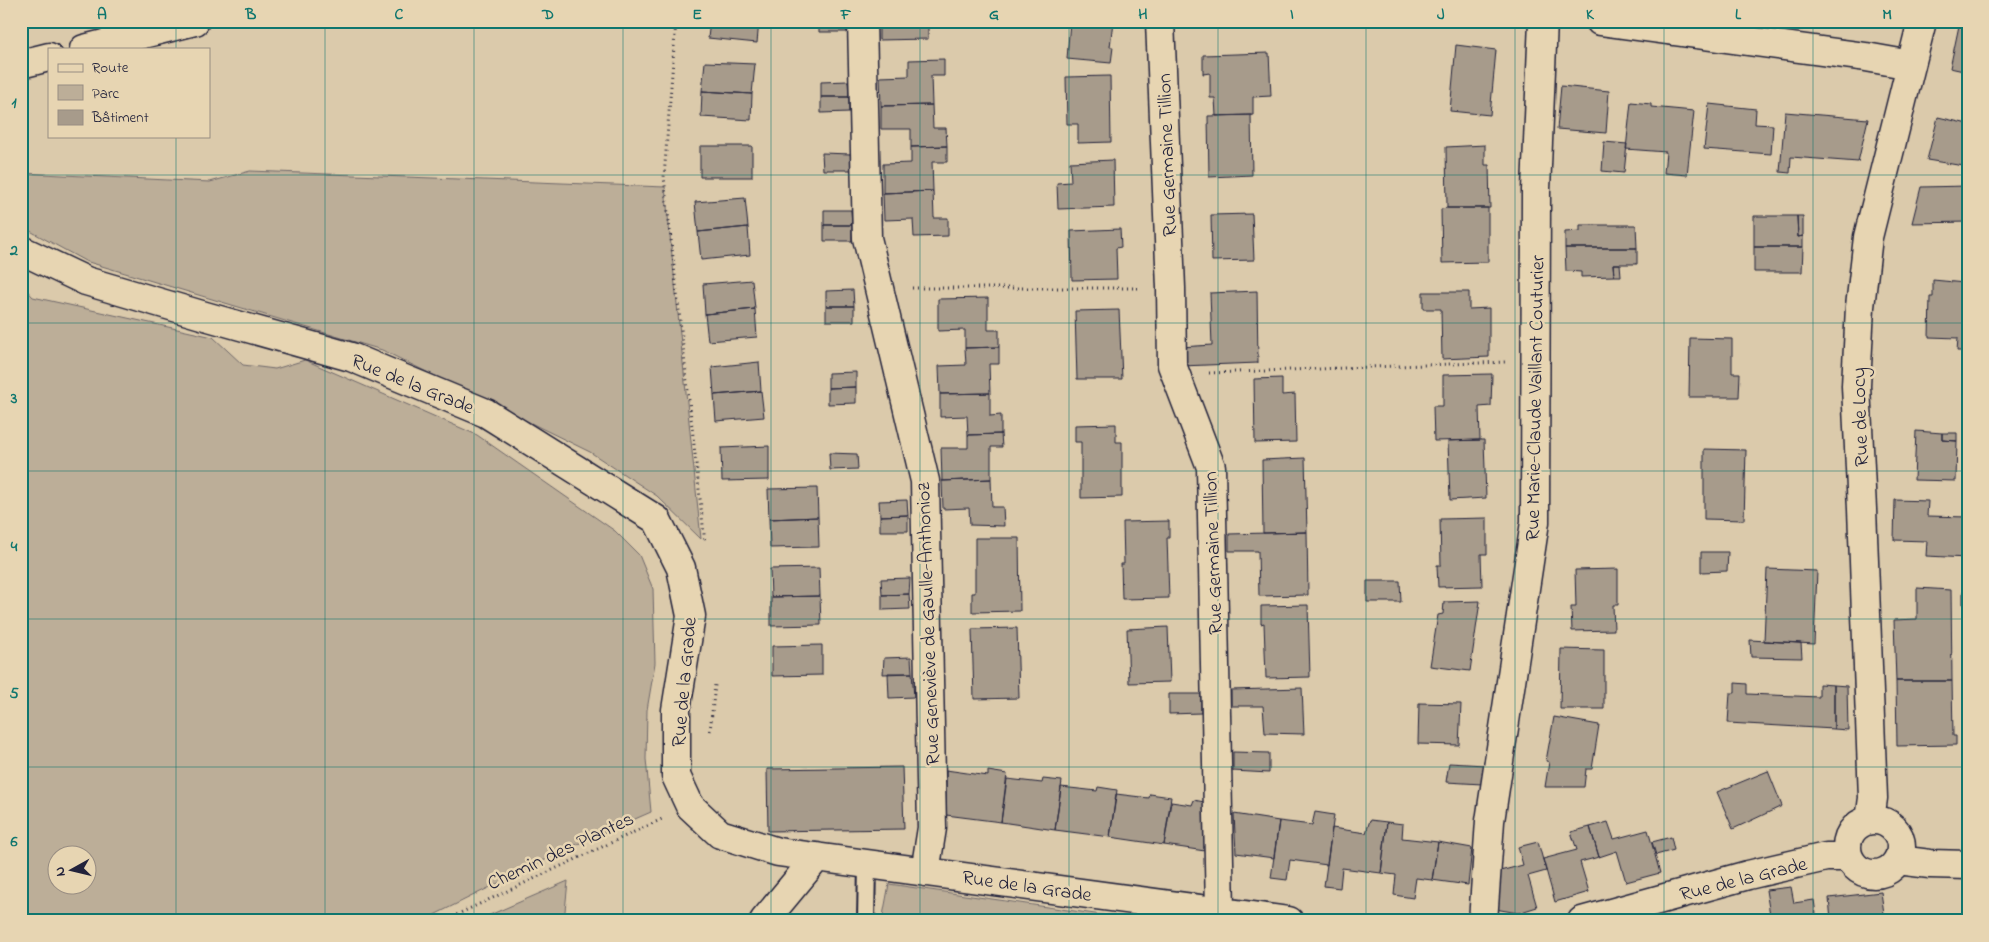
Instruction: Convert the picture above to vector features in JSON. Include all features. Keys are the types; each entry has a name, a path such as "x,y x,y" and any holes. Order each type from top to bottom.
{"street":[{"path":"88,48 195,21"},
{"name":"Rue Geneviève de Gaulle-Anthonioz","path":"862,21 867,238 925,481 932,828 925,872"},
{"name":"Rue Germaine Tillion","path":"1160,21 1171,288 1172,365 1211,467 1220,911"},
{"name":"Rue Marie-Claude Vaillant Couturier","path":"1483,921 1490,821 1535,522 1536,190 1543,21"},
{"path":"1600,21 1866,57 1911,65"},
{"name":"Rue de Locy","path":"1870,820 1873,798 1856,386 1860,307 1868,237 1922,21"},
{"path":"21,64 48,57"},
{"name":"Rue de la Grade","path":"21,250 86,281 351,357 486,413 656,520 681,568 691,616 676,710 676,776 690,806 720,834 778,852 1289,921"},
{"path":"1870,820 1878,820 1893,828 1901,843 1898,860 1887,871 1872,874 1857,869 1848,857 1846,847 1853,829 1860,823 1870,820"},
{"path":"764,921 817,857"},
{"name":"Rue de la Grade","path":"1582,921 1748,875 1826,857 1848,857"},
{"path":"1898,860 1930,864 1968,865"}],"lane":[{"path":"866,921 867,863"}],"path":[{"path":"676,21 664,178 706,550"},
{"path":"879,288 1171,288"},
{"path":"1176,374 1535,361"},
{"path":"710,732 715,684"},
{"name":"Chemin des Plantes","path":"443,921 690,806"}],"green space":[{"path":"250,171 665,187 701,539 657,496 590,452 382,350 85,261 21,226 21,173 210,182"},
{"path":"21,284 33,297 213,337 243,365 275,369 305,360 477,435 615,531 639,555 653,589 655,663 647,710 646,759 651,812 571,847 422,921 21,921"},
{"path":"568,881 564,921 476,921"},
{"path":"889,884 1143,921 882,921"}],"building":[{"path":"710,21 759,21 757,43 708,38"},
{"path":"819,21 847,21 847,32 819,32"},
{"path":"879,21 928,21 928,39 879,40"},
{"path":"1070,21 1113,21 1110,47 1113,47 1111,63 1067,59"},
{"path":"1960,21 1968,21 1968,72 1950,68"},
{"path":"1456,45 1496,50 1490,115 1450,111"},
{"path":"1269,53 1271,96 1253,97 1253,115 1216,116 1215,98 1210,98 1210,73 1203,74 1203,55"},
{"path":"944,59 944,76 931,76 932,105 881,106 880,77 909,76 909,60"},
{"path":"705,62 755,64 752,94 702,91"},
{"path":"1110,76 1111,142 1078,143 1078,124 1067,124 1066,77"},
{"path":"848,81 849,97 821,97 821,82"},
{"path":"1561,86 1609,91 1606,133 1557,129"},
{"path":"702,91 752,94 751,120 701,117"},
{"path":"821,97 849,97 849,112 821,113"},
{"path":"1631,102 1651,104 1651,107 1694,111 1687,175 1664,173 1666,152 1626,149"},
{"path":"1709,104 1756,109 1755,124 1773,125 1771,154 1704,149"},
{"path":"932,105 933,128 946,128 947,146 911,147 911,129 881,129 881,106"},
{"path":"1785,112 1868,119 1858,162 1791,157 1790,173 1780,172"},
{"path":"1251,115 1252,175 1209,177 1208,116"},
{"path":"1938,117 1968,124 1968,147 1964,166 1927,160"},
{"path":"1604,142 1627,144 1624,173 1602,171"},
{"path":"1485,145 1485,165 1489,165 1490,208 1447,208 1446,147"},
{"path":"700,146 752,146 752,177 700,177"},
{"path":"947,146 947,162 932,162 933,191 883,193 883,164 911,163 911,147"},
{"path":"822,153 851,154 851,170 823,170"},
{"path":"1113,160 1114,207 1058,209 1057,183 1071,182 1070,162"},
{"path":"1968,186 1968,222 1912,223 1921,187"},
{"path":"933,191 934,218 948,218 948,236 914,237 913,219 884,220 883,193"},
{"path":"745,198 748,227 698,232 695,202"},
{"path":"1488,208 1488,262 1442,263 1441,209"},
{"path":"824,210 851,210 852,225 824,225"},
{"path":"1252,214 1254,260 1212,261 1211,215"},
{"path":"1754,216 1797,216 1798,237 1803,236 1803,247 1754,247"},
{"path":"1797,216 1803,216 1803,236 1798,237"},
{"path":"824,225 852,225 852,241 824,241"},
{"path":"1580,225 1636,225 1637,248 1565,248 1565,232 1580,231"},
{"path":"748,227 750,255 701,260 698,232"},
{"path":"1120,229 1121,247 1116,248 1117,279 1072,280 1071,231"},
{"path":"1754,247 1803,247 1802,272 1754,272"},
{"path":"1565,248 1637,248 1637,264 1613,264 1614,276 1581,277 1581,272 1566,271"},
{"path":"1613,264 1620,264 1621,276 1614,276"},
{"path":"752,280 755,309 705,314 703,284"},
{"path":"1933,280 1965,283 1965,291 1968,291 1968,351 1957,351 1958,338 1929,337 1930,297 1933,297"},
{"path":"853,290 854,306 826,306 826,291"},
{"path":"1257,291 1258,363 1181,366 1181,347 1212,345 1210,293"},
{"path":"1423,292 1469,292 1469,309 1489,308 1489,357 1442,359 1441,309 1423,309"},
{"path":"988,298 988,330 999,330 999,347 965,348 965,330 938,331 938,299"},
{"path":"826,306 854,306 854,321 826,321"},
{"path":"755,309 757,337 708,341 705,314"},
{"path":"1119,310 1122,379 1077,379 1075,311"},
{"path":"1690,338 1732,339 1732,373 1740,373 1739,397 1689,397"},
{"path":"999,347 999,364 989,364 990,393 940,394 939,366 966,365 965,348"},
{"path":"759,362 761,391 714,395 712,367"},
{"path":"856,372 856,387 828,388 828,373"},
{"path":"1492,374 1491,406 1479,407 1480,440 1434,441 1433,406 1443,406 1443,375"},
{"path":"1282,378 1282,395 1295,394 1296,442 1255,443 1254,379"},
{"path":"856,387 856,403 828,404 828,388"},
{"path":"761,391 764,417 716,421 714,395"},
{"path":"990,393 990,416 1001,415 1001,434 968,435 967,416 940,417 940,394"},
{"path":"1116,424 1116,442 1122,442 1122,497 1081,498 1081,442 1075,442 1075,425"},
{"path":"1916,431 1942,433 1942,440 1957,441 1956,481 1914,480"},
{"path":"1942,433 1957,433 1957,441 1942,440"},
{"path":"1001,434 1002,447 991,447 991,479 942,481 941,448 968,448 968,435"},
{"path":"1484,440 1486,498 1450,500 1448,441"},
{"path":"769,446 769,480 722,481 721,448"},
{"path":"1704,449 1746,450 1744,520 1704,519"},
{"path":"829,453 857,454 858,469 830,470"},
{"path":"1305,458 1307,532 1263,533 1262,460"},
{"path":"991,479 992,507 1003,507 1004,526 970,525 969,508 943,509 942,481"},
{"path":"817,488 818,517 769,519 768,489"},
{"path":"907,500 908,515 880,516 879,501"},
{"path":"1895,500 1928,501 1927,516 1968,517 1968,558 1926,556 1927,541 1894,540"},
{"path":"908,515 908,531 880,531 880,516"},
{"path":"818,517 819,547 770,548 769,519"},
{"path":"1487,518 1487,554 1481,554 1482,586 1438,587 1437,565 1441,565 1440,519"},
{"path":"1169,521 1169,538 1167,538 1169,598 1122,599 1121,564 1124,564 1123,522"},
{"path":"1307,532 1308,595 1259,596 1258,551 1229,551 1229,534"},
{"path":"975,538 1019,538 1020,611 972,612 972,593 975,593"},
{"path":"1701,552 1728,552 1727,571 1701,572"},
{"path":"819,568 820,596 771,597 770,569"},
{"path":"1618,569 1618,605 1613,605 1614,630 1572,631 1571,607 1576,607 1575,570"},
{"path":"1767,569 1817,571 1814,644 1764,641"},
{"path":"910,578 909,594 882,595 881,579"},
{"path":"1367,581 1400,581 1401,602 1367,602"},
{"path":"1917,588 1951,590 1952,681 1896,681 1894,620 1917,619"},
{"path":"1963,591 1968,591 1968,604 1963,604"},
{"path":"909,594 910,609 882,610 882,595"},
{"path":"820,596 821,625 771,626 771,597"},
{"path":"1480,601 1470,671 1430,666 1438,615 1443,614 1444,602"},
{"path":"1308,605 1310,677 1266,678 1264,623 1261,624 1261,606"},
{"path":"1168,627 1170,682 1129,683 1127,629"},
{"path":"1017,628 1019,698 974,699 972,629"},
{"path":"1750,640 1801,643 1802,658 1751,657"},
{"path":"822,645 822,675 772,676 772,646"},
{"path":"1561,649 1604,650 1604,709 1560,709"},
{"path":"911,657 912,673 883,674 884,658"},
{"path":"888,673 912,673 914,697 889,698"},
{"path":"1896,681 1952,681 1953,736 1956,736 1956,745 1897,746"},
{"path":"1735,683 1747,684 1747,694 1819,697 1819,684 1834,685 1834,729 1728,723 1730,693 1735,693"},
{"path":"1834,685 1847,686 1848,730 1834,729"},
{"path":"1302,688 1304,734 1265,733 1263,706 1231,706 1231,690"},
{"path":"1169,694 1201,694 1201,713 1169,714"},
{"path":"1419,703 1461,704 1459,745 1418,744"},
{"path":"1554,717 1599,725 1592,769 1586,769 1584,787 1545,787 1549,762 1546,761"},
{"path":"1233,752 1269,753 1269,773 1233,771"},
{"path":"1449,763 1485,765 1482,784 1446,782"},
{"path":"902,767 904,829 768,831 767,769"},
{"path":"946,770 988,776 988,771 1007,774 1001,822 946,815"},
{"path":"1768,771 1782,806 1733,829 1717,792"},
{"path":"1007,779 1042,783 1043,779 1062,781 1055,830 1001,822"},
{"path":"1061,787 1097,791 1098,787 1117,790 1110,837 1055,830"},
{"path":"1116,794 1149,798 1150,794 1171,797 1164,845 1110,837"},
{"path":"1194,800 1204,802 1205,851 1164,845 1171,802 1192,805"},
{"path":"1315,812 1334,815 1327,865 1290,860 1287,880 1271,878 1279,821 1312,825"},
{"path":"1234,814 1279,821 1274,858 1236,853"},
{"path":"1370,820 1387,822 1381,873 1342,868 1340,888 1324,886 1332,828 1366,833"},
{"path":"1387,822 1403,824 1402,838 1438,842 1432,880 1416,878 1413,898 1394,895 1396,875 1381,873"},
{"path":"1608,822 1614,839 1648,830 1660,873 1626,882 1617,851 1599,857 1590,827"},
{"path":"1590,827 1599,857 1580,862 1589,892 1555,902 1543,859 1577,850 1571,832"},
{"path":"1671,837 1674,850 1656,855 1652,842"},
{"path":"1438,842 1472,848 1468,885 1432,880"},
{"path":"1538,842 1546,871 1528,876 1537,907 1518,913 1495,909 1500,871 1523,865 1518,847"},
{"path":"1791,887 1794,903 1814,900 1817,921 1771,921 1766,890"},
{"path":"1881,892 1885,921 1831,921 1829,898"}]}
